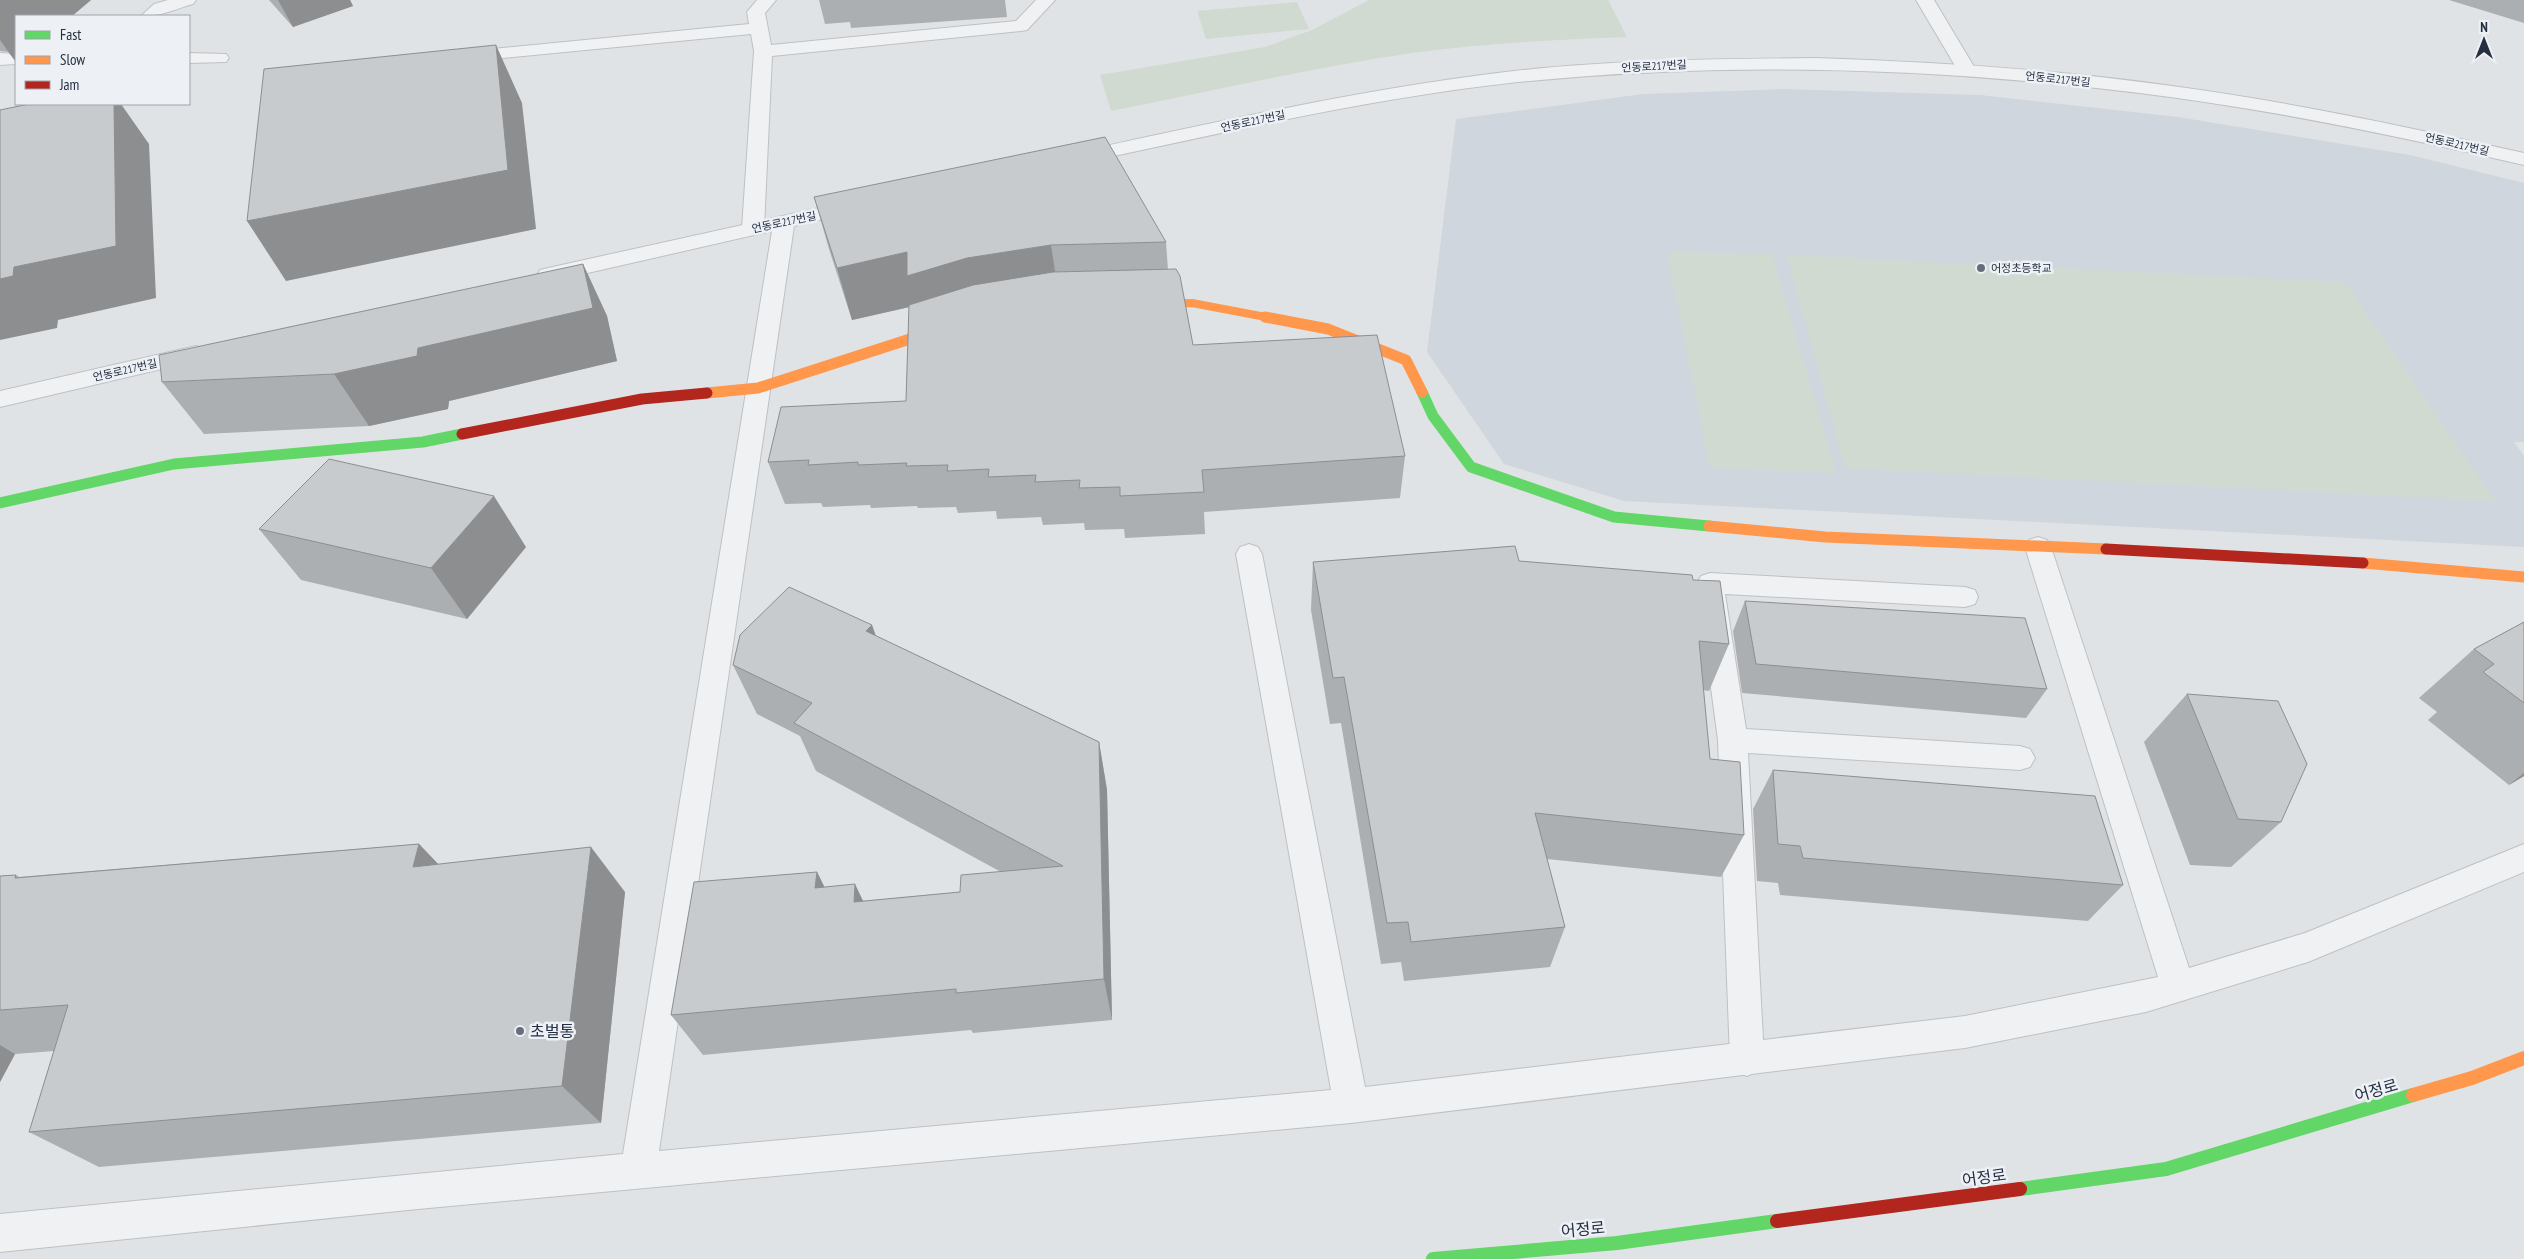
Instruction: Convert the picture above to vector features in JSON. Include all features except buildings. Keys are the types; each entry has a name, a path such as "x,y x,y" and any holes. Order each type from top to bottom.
{"street":[{"path":"154,8 187,0"},
{"path":"753,228 763,51 756,12 767,0"},
{"path":"763,51 1021,26 1046,0"},
{"path":"1925,0 1967,70"},
{"path":"447,59 759,28"},
{"path":"0,58 15,58"},
{"path":"190,58 220,58"},
{"name":"언동로217번길","path":"1054,163 1357,100 1494,79 1665,65 1802,62 1883,64 1967,70 2117,85 2288,109 2390,128 2524,159"},
{"name":"언동로217번길","path":"529,279 870,202"},
{"path":"638,1171 784,222"},
{"path":"1135,305 1192,303 1328,329 1406,360 1433,416 1471,467 1614,517 1825,537 2324,559 2524,577"},
{"path":"0,502 174,464 422,442 642,399 758,388 958,324"},
{"name":"언동로217번길","path":"0,399 218,349"},
{"path":"2038,546 2178,986"},
{"path":"1249,554 1352,1106"},
{"path":"1747,1059 1733,740 1696,582 1965,597"},
{"path":"1733,740 2020,758"},
{"path":"0,1233 638,1171 1352,1106 1966,1032 2146,996 2308,948 2524,858"},
{"name":"어정로","path":"1433,1259 1617,1243 2166,1168 2472,1078 2524,1058"}],"shaded area":[{"path":"1369,0 1608,0 1627,37 1492,44 1412,53 1299,73 1111,111 1100,75 1265,47 1312,30"},
{"path":"1297,2 1309,29 1206,39 1197,11"},
{"name":"어정초등학교","path":"1784,89 1980,95 2178,117 2410,155 2524,183 2524,442 2514,442 2524,456 2524,547 1624,501 1504,464 1427,352 1456,119 1643,94"},
{"path":"1667,252 1772,254 1836,473 1710,468"},
{"path":"1787,255 2345,282 2495,501 1845,468"}],"traffic: fast":[{"path":"1422,392 1433,416 1471,467 1614,517 1709,526"},
{"path":"0,503 174,464 423,442 462,434"},
{"path":"2020,1189 2166,1169 2413,1095"},
{"path":"1433,1259 1617,1243 1777,1221"}],"traffic: slow":[{"path":"1148,304 1192,303 1328,329 1406,360 1422,392"},
{"path":"707,393 758,388 944,328"},
{"path":"1709,526 1825,537 2106,549"},
{"path":"2363,563 2524,577"},
{"path":"2413,1095 2472,1078 2524,1058"}],"traffic: jam":[{"path":"462,434 642,399 707,393"},
{"path":"2106,549 2363,563"},
{"path":"1777,1221 2020,1189"}],"place":[{"name":"어정초등학교","path":"1981,268"},
{"name":"초벌통","path":"520,1031"}]}
